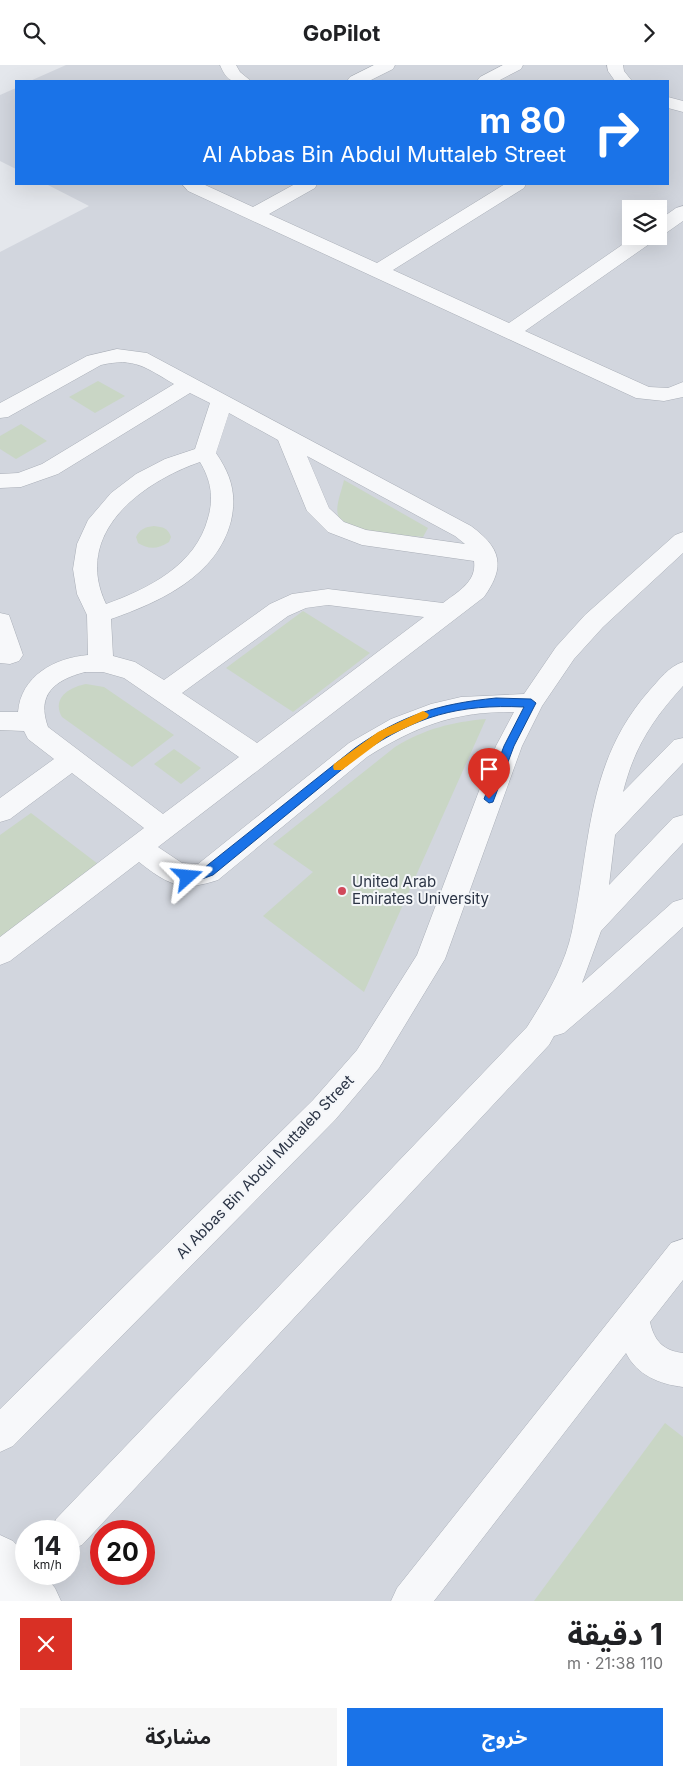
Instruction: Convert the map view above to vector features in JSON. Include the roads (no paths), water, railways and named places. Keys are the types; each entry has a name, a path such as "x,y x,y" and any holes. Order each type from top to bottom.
{"lane":[{"path":"228,65 233,75 240,80"},
{"path":"358,80 387,65"},
{"path":"488,80 515,65"},
{"path":"615,65 616,71 622,80"},
{"path":"669,102 683,107"},
{"path":"193,185 644,393 663,395 683,388"},
{"path":"254,214 306,185"},
{"path":"378,271 515,185"},
{"path":"667,223 683,212"},
{"path":"510,332 635,245"},
{"path":"0,412 85,365 105,357 129,355 140,357 463,531 473,538 486,555 488,564 482,583 475,591 0,953"},
{"path":"0,481 21,479 50,469 191,383"},
{"path":"205,453 222,400"},
{"path":"288,436 319,511 336,527 362,537 486,555"},
{"path":"102,663 99,615 89,594 84,569 89,544 100,520 119,498 144,479 173,464 205,453"},
{"path":"99,615 136,603 167,586 192,566 211,543 221,520 224,496 218,473 205,453"},
{"name":"Al Abbas Bin Abdul Muttaleb Street","path":"0,1434 324,1110 368,1059 430,959 509,746 531,703 566,653 594,621 683,540"},
{"path":"164,693 279,610 301,600 334,597 448,612"},
{"path":"0,621 5,655 46,679"},
{"path":"164,829 37,732 31,722 30,700 36,689 46,679 71,666 102,663 130,670 259,757"},
{"path":"538,1036 560,1000 576,964 587,927 610,791 622,753 641,719 666,688 683,671"},
{"path":"140,847 179,875 199,876 216,866 358,751 408,721 433,712 464,705 496,702 531,703"},
{"path":"0,721 31,722"},
{"path":"603,831 683,747"},
{"path":"0,812 73,759"},
{"path":"587,927 683,825"},
{"path":"80,1520 538,1036 602,984 683,910"},
{"path":"410,1601 633,1320 683,1254"},
{"path":"633,1320 635,1336 643,1351 657,1363 673,1370 683,1370"}],"place":[{"name":"United Arab Emirates University","path":"342,891"}]}
